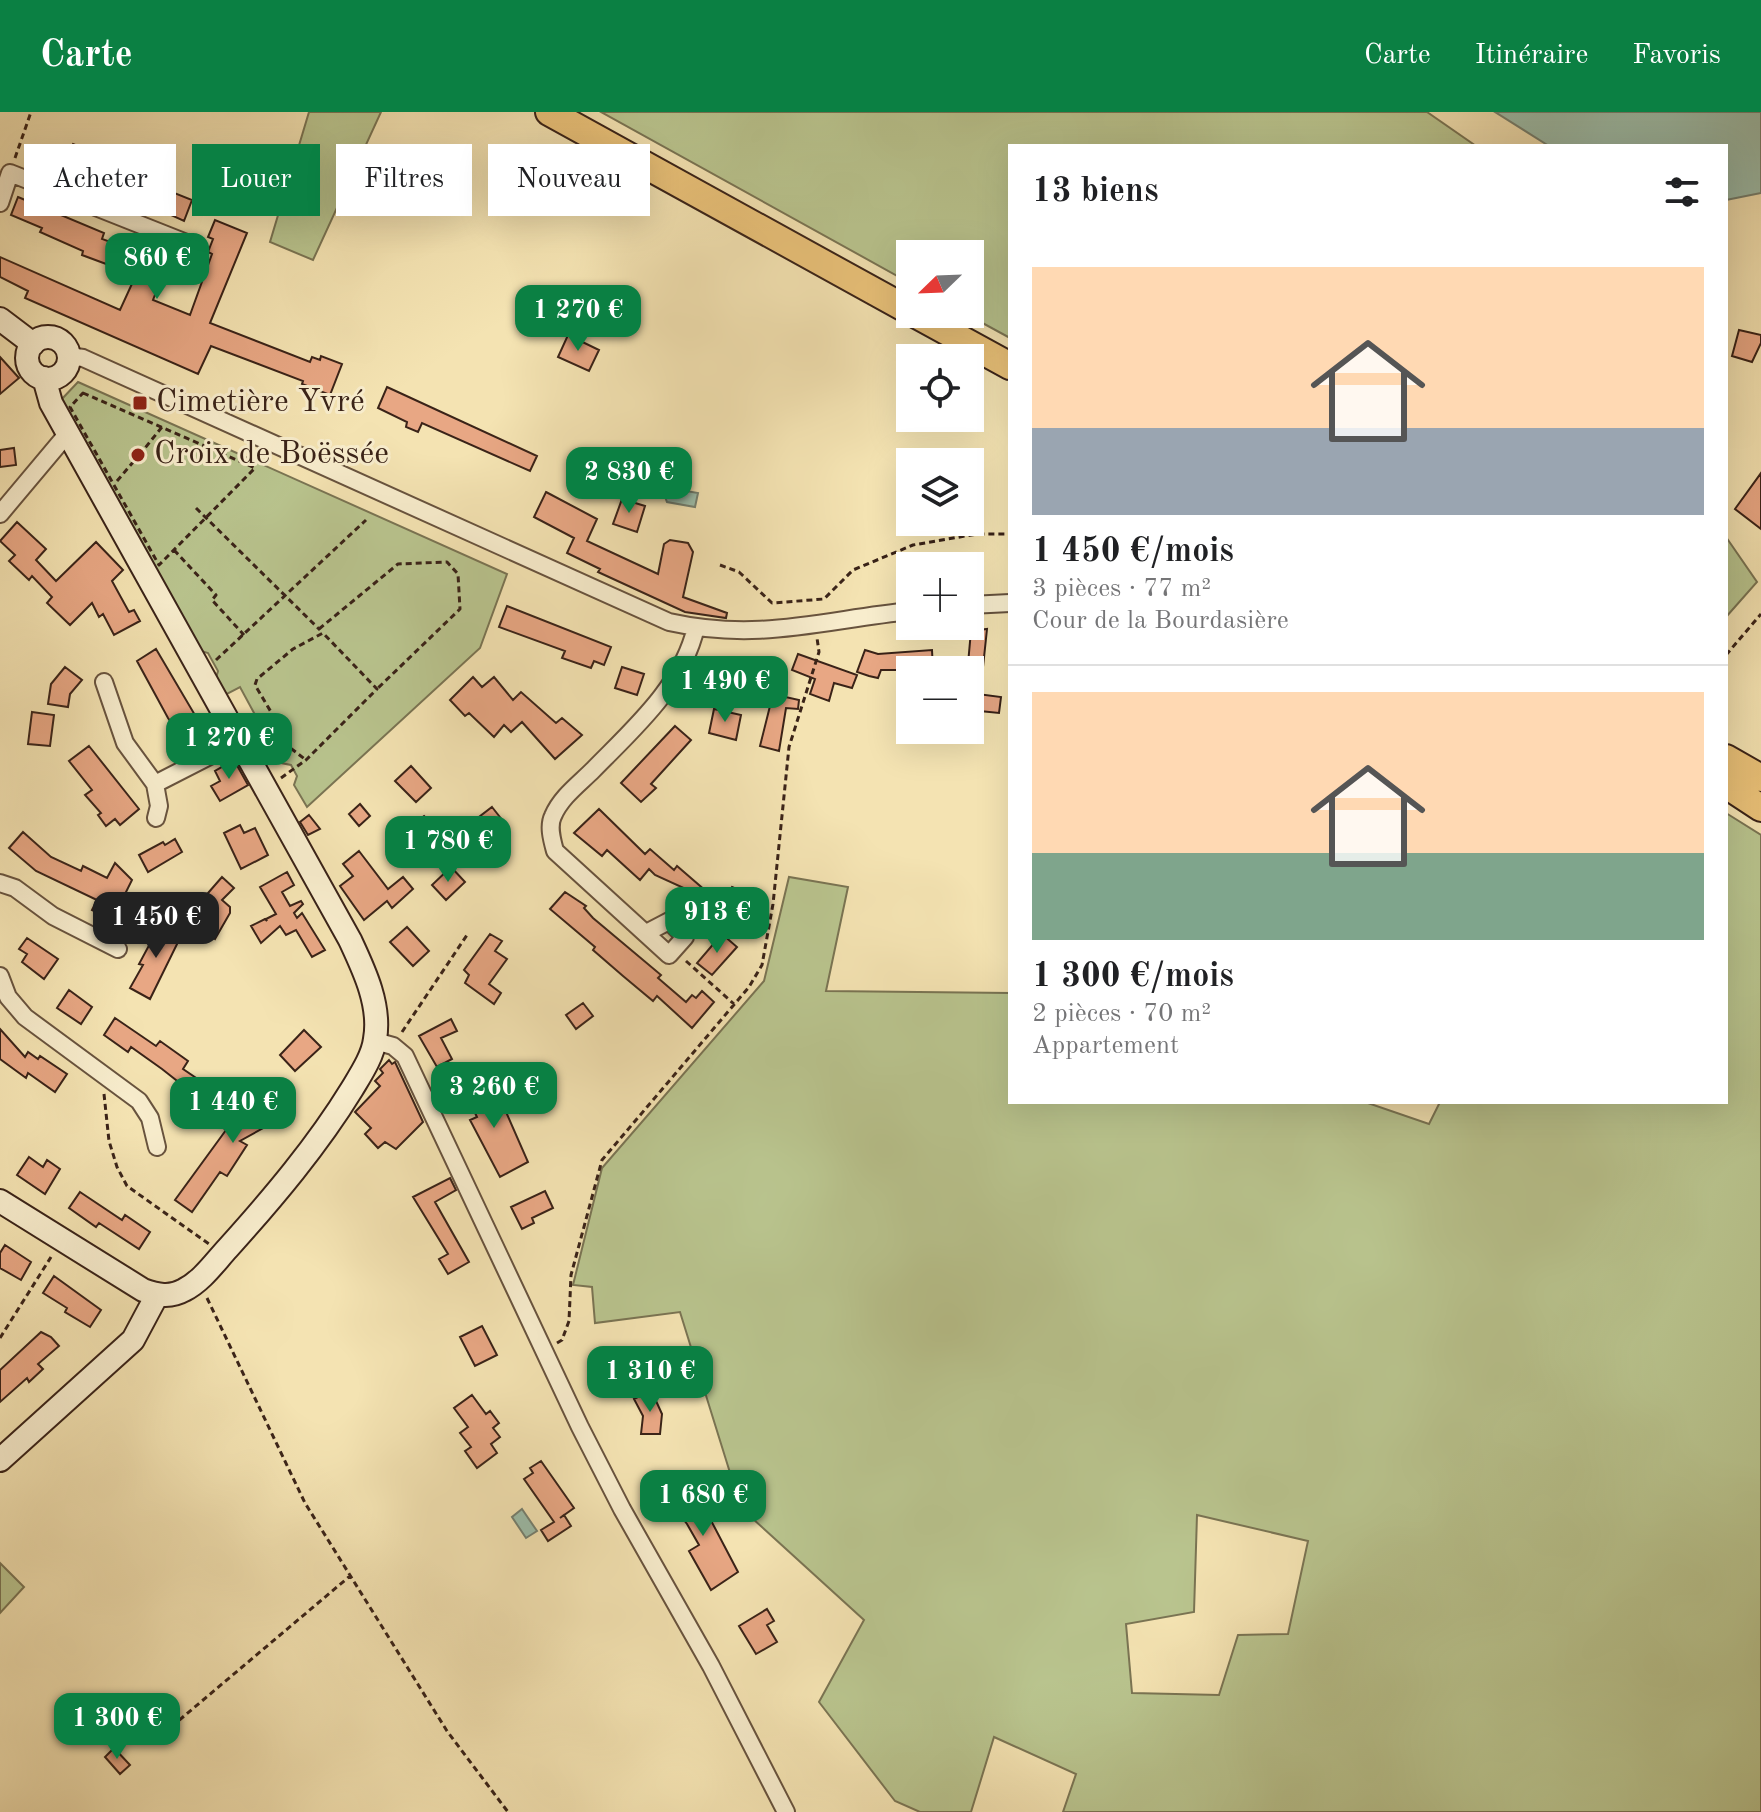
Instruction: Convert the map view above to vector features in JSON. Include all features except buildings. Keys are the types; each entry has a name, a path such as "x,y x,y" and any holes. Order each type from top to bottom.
{"main road":[{"path":"549,112 896,304"},
{"path":"940,328 1008,365"},
{"path":"1728,759 1761,778"},
{"path":"1728,786 1761,808"}],"street":[{"path":"0,203 10,173 194,246"},
{"path":"0,319 33,344"},
{"path":"44,338 54,338 63,344 69,356 63,372 54,378 44,378 33,372 28,363 28,353 33,344 44,338"},
{"path":"69,356 83,358 646,613 696,627 731,631 781,630 896,613"},
{"path":"44,378 51,403 350,940 374,1000 384,1043 405,1056 414,1073 544,1352 622,1509 711,1666 786,1812"},
{"path":"0,514 68,433"},
{"path":"984,604 1008,603"},
{"path":"646,933 669,921 685,937 669,955 555,851 551,818 564,799 651,712 674,679 696,627"},
{"path":"104,682 125,743 155,784 159,806 156,818"},
{"path":"155,784 239,741"},
{"path":"0,883 15,888 53,916 118,949"},
{"path":"0,976 8,997 25,1017 139,1101 150,1118 157,1147"},
{"path":"0,1201 143,1290 157,1295 172,1295 185,1290 199,1280 250,1224 334,1117 384,1043"},
{"path":"0,1460 133,1340 157,1295"}],"path":[{"path":"10,173 31,112"},
{"path":"68,392 77,400 83,393 255,468 174,550 216,595 212,600 244,635"},
{"path":"113,484 134,461 140,462 143,458 141,453 162,427"},
{"path":"196,508 377,689"},
{"path":"213,662 366,520"},
{"path":"720,565 739,572 772,603 824,599 853,570 913,545 977,534 1008,534"},
{"path":"264,788 306,760 460,609 458,574 447,562 398,564 321,631 257,679 255,685 274,717 284,743 306,760"},
{"path":"1728,653 1761,614"},
{"path":"544,1352 562,1340 569,1321 571,1275 602,1160 749,987 762,965 773,904 789,747 819,652 817,634"},
{"path":"384,1043 467,935"},
{"path":"674,950 734,1004"},
{"path":"108,1079 104,1094 105,1121 117,1167 127,1186 207,1241"},
{"path":"0,1338 62,1239"},
{"path":"199,1280 305,1503 447,1731 508,1812"},
{"path":"164,1733 350,1576"}],"green space":[{"path":"309,112 381,112 366,144 336,144 336,210 313,260 270,242 278,216 320,216 320,144 299,144"},
{"path":"601,112 1427,112 1473,144 1008,144 1008,337 984,324 984,240 896,240 896,275"},
{"path":"78,382 507,574 480,648 307,807 294,785 297,776 291,765 281,763 240,687 225,695 216,678 218,671 208,653 201,651 60,401"},
{"path":"1728,540 1757,582 1728,615"},
{"path":"1728,814 1761,835 1761,1812 1063,1812 1076,1774 994,1737 971,1812 920,1812 895,1801 819,1702 864,1620 741,1508 680,1312 595,1323 592,1287 573,1285 602,1168 764,981 789,877 848,887 826,991 1008,993 1008,1104 1371,1104 1429,1124 1439,1104 1728,1104","holes":["1197,1515 1308,1541 1288,1634 1238,1635 1219,1695 1132,1693 1126,1624 1194,1612"]},
{"path":"0,1563 24,1587 0,1613"}],"shaded area":[{"path":"1495,112 1761,112 1761,193 1728,200 1728,144 1546,144"},
{"path":"669,488 698,493 695,507 667,502 664,494"},
{"path":"522,1509 537,1531 526,1538 512,1517"}],"place":[{"name":"Cimetière Yvré","path":"140,403"},
{"name":"Croix de Boëssée","path":"138,455"}]}
